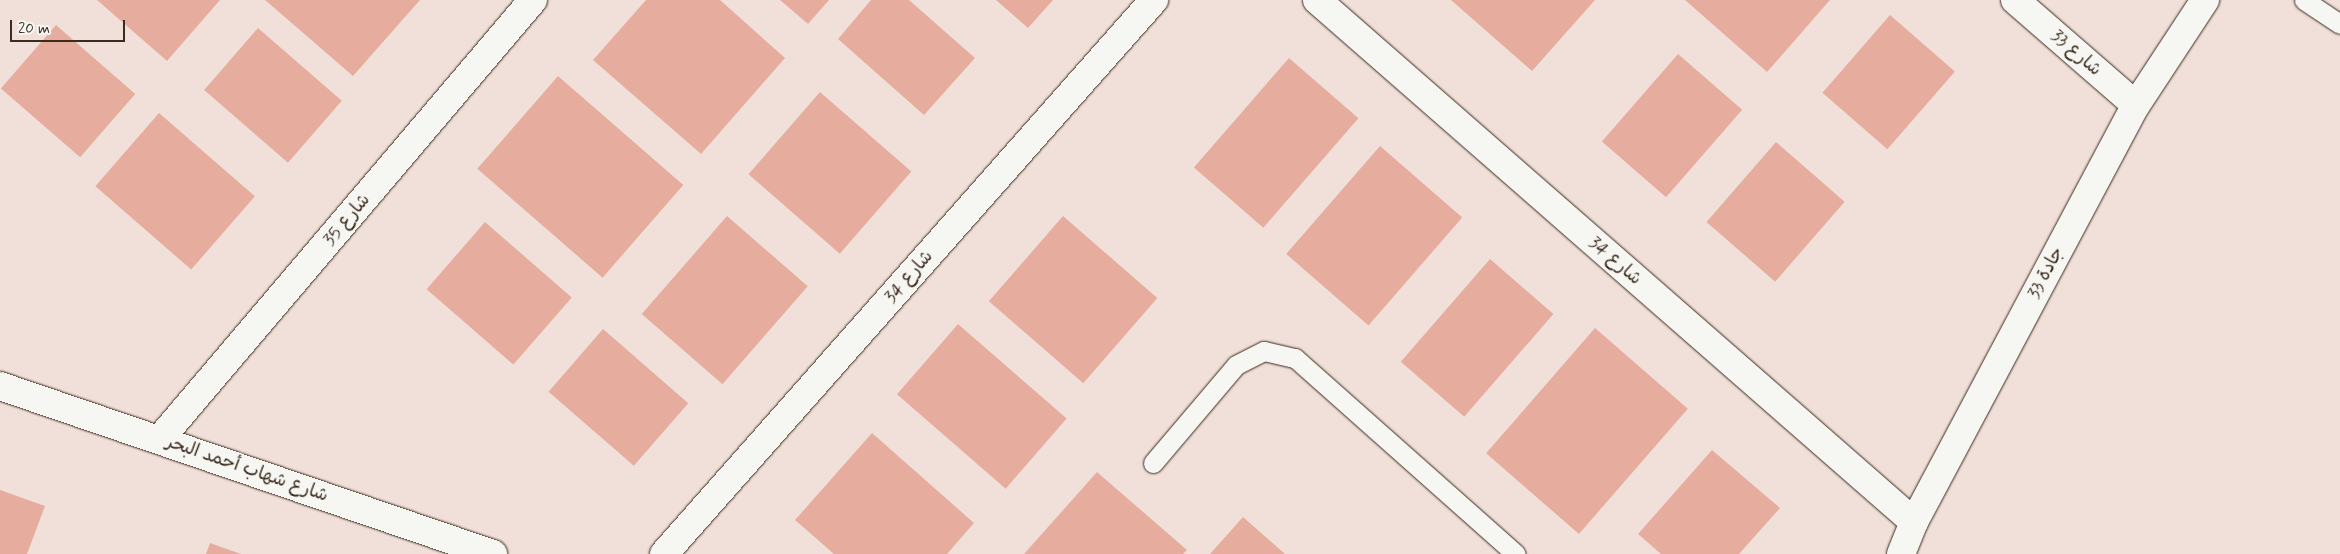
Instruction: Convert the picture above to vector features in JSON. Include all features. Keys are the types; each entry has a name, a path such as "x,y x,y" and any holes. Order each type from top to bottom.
{"street":[{"name":"شارع 35","path":"160,439 533,0"},
{"name":"شارع 34","path":"664,554 1154,0"},
{"name":"شارع 34","path":"1317,0 1914,522"},
{"name":"شارع 33","path":"2015,0 2136,105"},
{"name":"جادة 33","path":"1901,554 1914,522 2136,105 2205,0"},
{"name":"شارع شهاب أحمد البحر","path":"0,386 160,439 439,546 493,554"}],"lane":[{"path":"2304,0 2340,24"},
{"path":"1153,463 1236,365 1264,351 1295,358 1516,554"}],"building":[{"path":"97,0 220,0 167,61"},
{"path":"265,0 420,0 353,76"},
{"path":"646,0 720,0 785,58 701,154 593,60"},
{"path":"780,0 829,0 808,24"},
{"path":"871,0 909,0 975,58 924,115 838,39"},
{"path":"996,0 1053,0 1028,28"},
{"path":"1451,0 1595,0 1532,71"},
{"path":"1685,0 1830,0 1767,72"},
{"path":"1890,15 1955,71 1887,149 1822,93"},
{"path":"56,25 135,94 80,157 1,88"},
{"path":"258,28 342,101 288,163 204,90"},
{"path":"1678,54 1742,110 1666,197 1602,142"},
{"path":"1289,58 1358,118 1263,228 1194,167"},
{"path":"558,76 683,185 603,278 477,169"},
{"path":"820,92 911,171 840,254 748,174"},
{"path":"159,113 255,196 191,270 95,186"},
{"path":"1776,142 1845,202 1775,282 1706,222"},
{"path":"1380,146 1462,218 1368,325 1286,254"},
{"path":"727,216 808,286 722,384 642,314"},
{"path":"1063,216 1157,298 1083,383 989,301"},
{"path":"485,222 572,297 513,365 427,289"},
{"path":"1490,259 1553,314 1464,417 1401,362"},
{"path":"958,324 1067,418 1006,489 897,394"},
{"path":"1595,328 1688,409 1579,534 1486,453"},
{"path":"603,329 688,403 634,466 549,392"},
{"path":"872,433 974,523 947,554 834,554 795,520"},
{"path":"1712,450 1780,508 1739,554 1661,554 1638,534"},
{"path":"1097,472 1187,550 1183,554 1024,554"},
{"path":"0,490 45,506 27,554 0,554"},
{"path":"1243,517 1285,554 1210,554"},
{"path":"210,543 241,554 206,554"}]}
